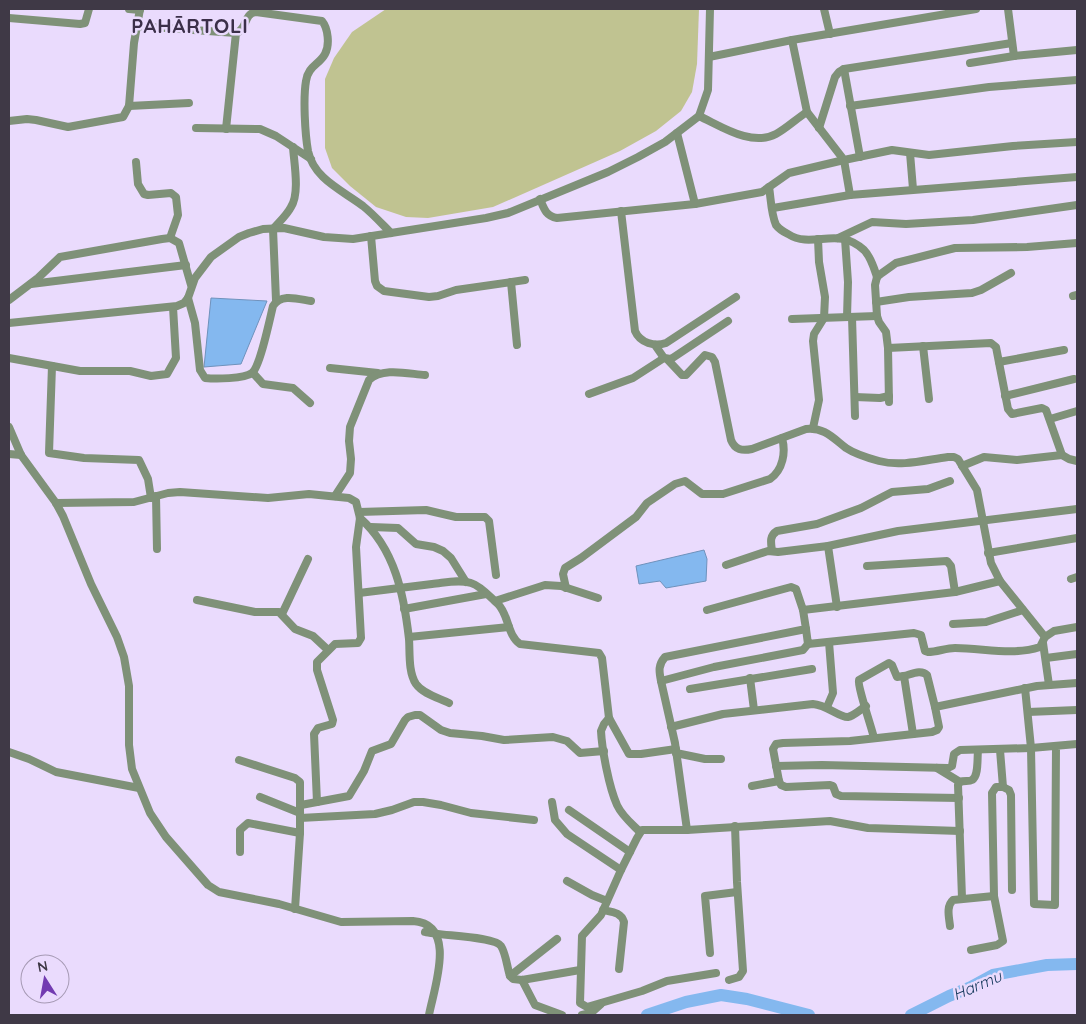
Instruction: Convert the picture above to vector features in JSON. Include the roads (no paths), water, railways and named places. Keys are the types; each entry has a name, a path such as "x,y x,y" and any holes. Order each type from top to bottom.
{"street":[{"path":"9,18 80,24 85,23 89,9"},
{"path":"9,121 27,119 76,127 123,117 129,106 140,10 128,9"},
{"path":"9,323 173,307 184,303 199,271 211,257 239,237 264,229 284,228 324,237 353,239 486,218 508,213 624,165 665,142 699,116 708,90 710,9"},
{"path":"824,9 830,34"},
{"path":"709,57 792,40 976,9"},
{"path":"1008,9 1014,56"},
{"path":"137,26 236,33 244,28 248,16 256,12 317,20 325,24 327,30 326,53 313,65 306,80 307,138 311,158 316,170 322,177 363,206 391,233"},
{"path":"226,129 236,33"},
{"path":"792,40 808,112 844,160 850,194"},
{"path":"819,128 836,77 844,69 1012,43"},
{"path":"970,62 1077,50"},
{"path":"844,69 860,157"},
{"path":"850,106 989,87 1077,80"},
{"path":"129,106 189,103"},
{"path":"699,116 745,136 758,138 774,135 808,112"},
{"path":"196,128 260,129 276,136 311,158"},
{"path":"677,133 695,204"},
{"path":"540,199 545,212 557,218 695,204 762,192 789,173 892,150 929,155 1013,146 1077,142"},
{"path":"188,298 195,322 201,374 205,378 213,379 246,376 253,373 259,361 276,300 273,229 290,209 296,191 293,147"},
{"path":"910,152 913,189"},
{"path":"136,162 138,184 144,194 171,193 176,197 178,215 170,238"},
{"path":"773,208 850,194 1077,177"},
{"path":"769,187 777,227 783,232 800,241 842,239 864,250 869,256 877,277 875,284 877,316 886,332 889,399 854,397"},
{"path":"842,239 872,222 906,224 973,220 1077,205"},
{"path":"621,211 635,331 640,340 655,345 666,343 736,297"},
{"path":"372,236 376,286 384,292 429,297 456,290 525,280"},
{"path":"9,300 38,278 55,260 66,254 170,238 179,243 192,285"},
{"path":"812,428 819,400 813,341 814,334 824,318 825,297 819,262 818,239"},
{"path":"842,239 848,282 855,416"},
{"path":"877,277 896,263 954,248 1034,247 1077,243"},
{"path":"29,285 186,265"},
{"path":"876,302 909,297 972,293 1011,273"},
{"path":"511,282 517,345"},
{"path":"276,300 282,298 311,301"},
{"path":"9,358 80,371 130,371 152,376 167,374 176,358 173,307"},
{"path":"792,318 877,316"},
{"path":"589,394 634,378 666,358 671,359 728,321"},
{"path":"888,348 991,342 996,347 1008,408 1012,414 1042,408 1046,410 1062,455"},
{"path":"655,345 682,375 688,373 705,355 712,357 715,362 731,440 738,449 752,449 812,428 827,432 848,448 877,461 900,464 954,457 958,459 977,490 991,564 1000,581 1044,640 1050,684"},
{"path":"923,346 929,399"},
{"path":"999,362 1064,350"},
{"path":"52,366 49,453 84,458 139,460 154,497 157,549"},
{"path":"330,368 425,375"},
{"path":"253,373 263,384 293,388 310,403"},
{"path":"335,496 350,473 348,434 350,427 370,380 378,373"},
{"path":"1005,396 1074,379"},
{"path":"1050,419 1077,411"},
{"path":"9,427 21,455 56,503 72,536 94,592 117,637 124,657 129,686 130,761 150,813 166,837 211,887 226,894 295,908 341,922 420,921 428,925 438,936 440,946 439,964 429,1015"},
{"path":"566,588 563,574 565,568 582,558 636,517 647,503 680,481 690,483 702,494 723,494 770,479 774,476 783,458 782,438"},
{"path":"9,454 21,455"},
{"path":"962,466 984,457 1017,460 1062,455 1077,461"},
{"path":"772,551 771,538 776,531 817,524 862,508 892,492 928,489 950,481"},
{"path":"56,503 134,502 180,492 261,498 309,494 350,498 356,502 360,515 380,541 392,564 401,588 412,670 416,684 423,691 449,703"},
{"path":"726,565 764,552 828,546 898,531 1077,509"},
{"path":"360,515 426,510 456,516 485,517 489,521 496,575"},
{"path":"317,802 314,734 318,728 332,724 333,720 316,666 317,660 338,643 355,643 360,640 356,547 360,515"},
{"path":"370,527 398,528 416,544 434,547 443,551 452,558 466,582"},
{"path":"988,553 1077,538"},
{"path":"828,546 837,607"},
{"path":"282,614 308,559"},
{"path":"867,566 947,561 951,566 955,592"},
{"path":"803,610 955,592 1000,581"},
{"path":"359,593 466,582 475,585 495,601 504,612 515,640 520,644 599,653 602,658 609,718 630,754 676,751 705,759 721,759"},
{"path":"495,601 545,585 566,588 598,598"},
{"path":"661,681 714,667 798,651 806,648 808,644 803,610 796,589 791,587 707,610"},
{"path":"404,608 486,594"},
{"path":"197,600 255,612 278,612 295,628 313,636 328,650"},
{"path":"953,624 986,622 1023,610"},
{"path":"808,644 918,634 922,635 925,651 928,652 954,648 1018,652 1040,647 1044,640 1054,631 1077,626"},
{"path":"409,637 509,627"},
{"path":"687,830 676,751 659,665 665,657 806,629"},
{"path":"827,708 833,693 829,642"},
{"path":"1046,658 1077,654"},
{"path":"874,738 866,706 858,687 859,680 889,663 892,665 897,677 920,672 925,673 935,707 939,726 937,730 913,734 850,741 778,744 773,749 779,781 781,785 786,787 830,785 833,786 836,794 841,796 959,798"},
{"path":"690,689 812,669"},
{"path":"904,676 913,734"},
{"path":"750,678 754,710"},
{"path":"935,707 1026,688 1050,684 1077,683"},
{"path":"1026,688 1030,748 1034,904 1055,905 1056,746"},
{"path":"671,727 723,714 814,704 821,705 842,716 848,717 866,706"},
{"path":"1028,712 1077,710"},
{"path":"300,812 317,802 346,797 351,794 364,771 372,751 391,744 405,720 411,715 420,715 450,734 482,736 504,740 548,736 566,741 580,753 604,752"},
{"path":"609,718 601,731 604,752 617,805 622,814 640,832"},
{"path":"776,766 822,765 937,768 952,766 954,754 957,752 1077,744"},
{"path":"1000,750 1003,787"},
{"path":"937,768 960,782 970,781 976,775 978,751"},
{"path":"9,752 56,772 139,788"},
{"path":"239,760 298,780 300,785 300,834 295,908"},
{"path":"752,786 779,781"},
{"path":"960,782 958,785 962,898"},
{"path":"971,950 997,945 1004,941 994,896 992,793 996,787 1010,790 1012,890"},
{"path":"260,797 300,812 375,814 414,802 423,802 441,804 471,813 534,820"},
{"path":"552,802 555,820 566,834 621,870"},
{"path":"569,810 630,852"},
{"path":"716,973 667,981 642,991 587,1007 580,1004 582,936 598,920 640,832 646,829 687,830 830,821 868,828 960,831"},
{"path":"240,852 240,830 248,823 300,834"},
{"path":"729,980 739,977 743,971 737,892 735,826"},
{"path":"567,881 607,902"},
{"path":"710,953 705,896 737,892"},
{"path":"950,926 950,903 953,900 994,896"},
{"path":"603,910 619,914 624,922 620,969"},
{"path":"425,932 438,936 482,939 496,942 503,950 510,976 513,979 522,980 580,970"},
{"path":"510,976 557,939"},
{"path":"522,980 535,1005 562,1015"},
{"path":"582,1015 591,1013 601,1003"}],"water":[{"path":"211,298 267,301 241,364 204,367"},
{"path":"704,550 707,559 706,581 666,588 660,581 639,584 636,566"}],"waterway":[{"name":"Harmu","path":"911,1015 993,975 1047,965 1077,964"},
{"name":"Harmu","path":"647,1015 686,1002 721,995 747,999 809,1015"}],"district":[{"name":"PAHĀRTOLI","path":"190,25"}]}
